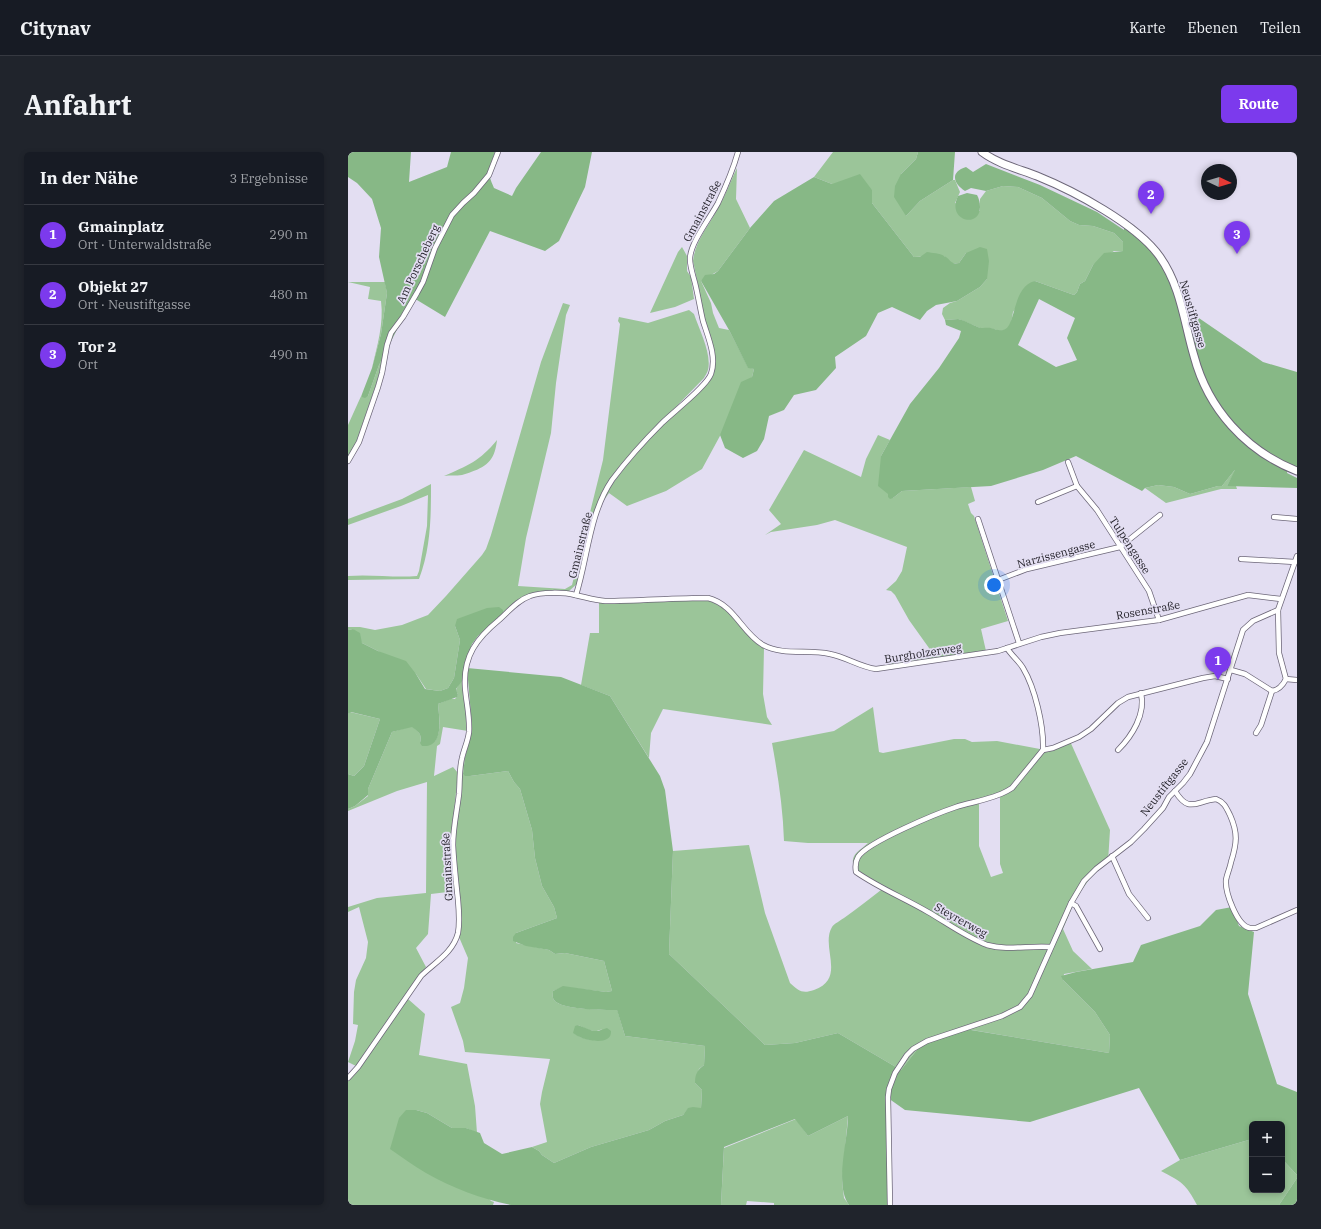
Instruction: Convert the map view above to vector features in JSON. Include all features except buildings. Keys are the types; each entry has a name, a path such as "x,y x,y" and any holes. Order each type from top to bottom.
{"street":[{"name":"Am Porscheberg","path":"348,461 359,442 378,387 385,364 387,345 391,333 403,317 423,282 435,248 452,215 474,193 489,174 498,152"},
{"name":"Gmainstraße","path":"348,1078 358,1067 421,976 451,949 458,933 459,912 454,855 454,833 460,767 469,731 469,710 465,679 470,652 484,633 511,608 526,598 536,594 565,593 576,595 594,521 607,488 637,449 662,423 705,383 712,372 713,357 691,271 690,254 731,175 738,152"},
{"name":"Neustiftgasse","path":"982,152 999,162 1039,177 1072,192 1106,212 1144,239 1160,257 1174,282 1184,313 1200,376 1205,388 1217,408 1232,427 1256,448 1272,460 1297,471"},
{"name":"Tulpengasse","path":"1068,462 1077,486 1093,504 1149,591 1159,620"},
{"path":"1038,502 1077,486"},
{"path":"1120,547 1160,514"},
{"path":"1274,517 1297,520"},
{"path":"978,519 1019,643"},
{"name":"Narzissengasse","path":"998,580 1027,569 1120,547"},
{"path":"1231,670 1245,674 1272,691 1278,690 1286,679 1280,653 1278,610 1297,556"},
{"path":"1241,559 1295,562"},
{"name":"Burgholzerweg","path":"576,595 604,601 699,598 713,599 726,607 757,641 769,647 791,651 828,653 866,668 876,669 887,669 1007,648 1041,637"},
{"name":"Rosenstraße","path":"1041,637 1060,633 1159,620 1248,596 1281,599"},
{"name":"Neustiftgasse","path":"1051,947 1071,903 1079,888 1089,875 1131,842 1163,808 1169,797 1187,780 1204,748 1243,630 1253,621 1278,610"},
{"path":"1007,648 1022,666 1030,684 1043,733 1043,750 1053,748 1079,737 1091,729 1124,699 1141,693 1215,676 1228,679"},
{"path":"1286,679 1297,680"},
{"path":"1256,732 1261,725 1272,691"},
{"path":"1118,750 1126,742 1140,718 1142,702 1141,693"},
{"name":"Steyrerweg","path":"1043,750 1007,792 954,808 872,844 858,856 855,864 856,872 866,879 928,912 952,927 988,945 1017,948 1038,946 1051,947"},
{"path":"1175,791 1181,800 1190,805 1196,805 1216,799 1223,802 1227,809 1237,837 1228,873 1227,888 1231,903 1241,922 1250,928 1256,928 1297,910"},
{"path":"1112,856 1129,894 1148,918"},
{"path":"1071,903 1076,906 1100,949"},
{"path":"890,1205 887,1107 890,1085 901,1064 913,1049 927,1040 1002,1016 1020,1007 1030,995 1036,984 1051,947"}],"green space":[{"path":"348,152 411,152 409,182 447,167 451,152 495,152 489,170 494,188 512,196 541,152 592,152 585,187 559,241 545,251 490,231 445,317 417,300 412,300 379,365 368,396 365,398 362,397 362,394 372,368 381,334 387,293 379,257 381,228 372,199 357,183 348,177"},
{"path":"833,152 918,152 916,159 901,174 906,216 920,201 953,180 955,180 960,192 955,203 980,211 980,199 986,191 1003,186 1018,187 1042,198 1070,221 1079,225 1093,226 1114,233 1123,242 1123,251 1114,251 1093,265 1085,281 1080,284 1074,295 1035,281 1013,312 1011,324 1008,329 1001,331 989,328 980,328 959,319 945,320 942,314 943,308 980,287 987,279 987,274 966,253 959,263 950,262 944,256 914,257 872,203 872,190 832,184 814,177"},
{"path":"918,152 955,152 953,180 920,201 906,216 894,197 895,186 901,174 916,159"},
{"path":"986,164 1040,185 1097,212 1124,230 1124,221 1159,250 1193,314 1263,362 1297,372 1297,467 1289,464 1287,473 1297,478 1297,488 1227,486 1235,470 1222,486 1190,494 1174,487 1158,485 1145,488 1142,491 1076,456 1043,470 991,486 902,491 890,499 888,494 878,486 881,456 910,404 939,368 959,338 961,331 946,325 945,320 958,319 980,328 1003,330 1011,322 1018,298 1027,285 1035,281 1074,295 1080,284 1085,281 1093,265 1104,253 1123,251 1123,242 1114,233 1093,226 1079,225 1070,221 1042,198 1018,187 1003,186 986,191 971,188 965,191 958,185 955,175 961,169 966,167 973,172","holes":["1039,299 1075,318 1067,338 1077,360 1056,367 1018,345"]},
{"path":"737,168 736,199 750,228 718,271 701,281 711,303 719,328 729,330 748,367 754,369 752,377 702,469 666,491 627,506 609,493 604,500 613,483 641,448 712,377 714,369 714,354 704,316 693,261 696,247 720,205"},
{"path":"860,174 872,190 872,203 914,257 920,257 927,252 936,253 946,257 952,262 959,263 966,253 980,247 987,249 989,261 987,279 980,287 957,301 936,305 927,311 920,320 892,307 878,313 866,336 835,357 836,368 816,390 794,395 784,410 769,416 764,439 757,451 743,458 725,448 720,435 741,382 752,377 754,369 748,368 729,330 701,281 705,275 714,274 718,271 750,228 774,201 814,177 832,184"},
{"path":"967,193 977,195 980,204 979,214 970,220 964,219 956,211 958,196"},
{"path":"682,247 687,256 687,271 691,277 694,299 675,307 650,313 678,252"},
{"path":"348,282 385,282 387,293 381,334 372,368 381,327 381,301 368,299 370,287"},
{"path":"563,303 570,305 566,315 556,383 551,433 526,538 518,586 565,589 572,585 603,460 620,324 618,321 619,317 648,323 689,310 694,314 707,349 709,364 708,370 704,378 629,455 599,499 578,583 569,591 533,593 503,614 455,626 460,640 454,678 448,688 440,691 426,689 416,674 362,643 353,629 348,630 348,627 360,627 375,630 402,625 428,615 486,549 541,362"},
{"path":"384,354 377,382 356,443 348,457 348,425 362,394 362,397 368,396"},
{"path":"878,435 890,440 881,456 893,498 902,491 971,487 975,501 968,504 971,513 974,516 1008,621 981,629 986,651 880,667 928,655 929,648 909,620 895,595 891,591 886,590 896,581 902,571 907,547 835,520 817,525 771,532 765,535 781,524 769,510 804,450 861,477 866,459"},
{"path":"497,440 495,452 487,464 477,470 462,475 444,476 479,458"},
{"path":"1236,470 1227,486 1236,486 1237,489 1221,489 1166,503 1145,488 1158,485 1174,487 1190,494 1222,486"},
{"path":"431,484 428,544 419,579 348,580 348,576 365,575 400,577 417,576 427,526 428,495 348,525 348,519 402,499"},
{"path":"706,600 724,608 764,648 763,694 767,717 772,725 663,709 651,733 649,758 610,696 581,685 590,633 599,633 599,602"},
{"path":"499,607 503,610 503,614 478,636 472,644 466,660 462,681 456,689 458,695 457,697 438,704 439,731 434,742 429,745 422,746 420,743 421,737 412,727 392,732 368,789 368,795 355,806 348,809 348,774 354,776 364,766 380,719 351,712 348,714 348,630 353,629 360,633 362,643 378,651 406,661 425,689 440,691 448,688 454,678 460,640 455,626 457,619 487,608"},
{"path":"467,668 561,677 610,696 660,776 665,790 673,851 669,954 765,1045 795,1043 838,1033 901,1070 924,1041 959,1028 1109,1053 1110,1035 1095,1012 1063,980 1061,976 1133,962 1141,945 1200,926 1216,910 1232,907 1239,926 1254,932 1248,994 1277,1084 1297,1092 1297,1175 1285,1162 1285,1121 1249,1121 1249,1140 1180,1160 1139,1088 1030,1122 905,1110 888,1098 892,1205 849,1205 845,1196 842,1174 848,1116 808,1136 795,1119 724,1147 721,1205 511,1205 489,1200 436,1178 390,1149 399,1118 406,1110 416,1110 427,1113 452,1128 466,1128 480,1133 484,1143 502,1154 532,1147 554,1163 591,1147 649,1130 665,1121 683,1115 688,1108 701,1108 702,1090 695,1083 695,1080 698,1071 704,1065 705,1046 625,1036 617,1010 574,1008 558,1003 553,999 553,991 563,986 606,992 612,991 604,961 565,953 555,954 549,950 526,946 513,941 513,937 516,933 557,918 554,907 542,886 535,858 532,830 520,789 508,771 470,776 465,776 463,774 472,726"},
{"path":"463,675 468,715 468,731 443,727 440,744 437,746 434,776 453,767 458,773 451,841 456,891 431,894 428,934 416,948 426,967 356,1066 348,1062 355,1041 358,1025 353,1024 354,992 356,980 366,958 368,942 359,907 348,912 348,907 377,898 426,893 427,782 397,791 348,811 348,809 355,806 368,796 368,789 392,732 412,726 421,737 420,743 435,741 439,732 438,704 450,699 455,699 458,695 456,690"},
{"path":"873,707 879,752 883,753 954,739 965,739 972,742 997,741 1040,749 1053,746 1069,739 1110,830 1108,862 1091,877 1076,898 1063,929 1073,951 1092,969 1064,974 1063,980 1095,1012 1110,1035 1109,1053 960,1028 924,1041 901,1070 838,1033 795,1043 765,1045 669,954 673,851 749,845 765,913 790,983 798,990 804,992 814,990 824,985 829,978 831,970 829,935 832,927 881,890 855,873 853,867 853,858 857,852 868,843 808,843 784,841 783,816 772,743 834,731","holes":["1000,797 1000,864 1003,873 991,877 979,846 979,802"]},
{"path":"350,712 380,719 364,766 354,776 348,774 348,714"},
{"path":"465,757 463,774 470,776 508,771 520,789 532,830 535,858 542,886 554,907 557,918 516,933 516,943 549,950 555,954 565,953 604,961 612,991 606,992 563,987 553,991 554,1000 565,1006 574,1008 617,1009 625,1036 705,1046 704,1065 699,1069 695,1083 702,1090 701,1108 688,1109 683,1115 665,1121 649,1130 591,1147 554,1163 532,1147 547,1142 540,1104 550,1059 465,1052 463,1041 451,1007 460,1003 464,988 468,958 459,937 456,856 456,827","holes":["578,1025 593,1031 602,1029 591,1040 580,1037 574,1033"]},
{"path":"408,999 425,1014 419,1055 467,1064 475,1106 477,1133 466,1128 452,1128 427,1113 416,1110 491,1201 494,1202 493,1205 348,1205 348,1081 363,1063"},
{"path":"578,1025 593,1031 607,1028 611,1031 608,1038 604,1040 590,1040 579,1037 573,1033 575,1026"},
{"path":"848,1116 842,1182 844,1198 849,1205 774,1205 774,1203 747,1201 746,1205 721,1205 724,1148 796,1119 808,1136"},
{"path":"1249,1140 1249,1193 1285,1193 1285,1162 1297,1175 1297,1178 1279,1205 1197,1205 1190,1192 1183,1184 1161,1171 1180,1160"},
{"path":"1297,1178 1297,1205 1279,1205"}],"place":[{"name":"Objekt 27","path":"1151,214"},
{"name":"Tor 2","path":"1237,254"},
{"name":"Gmainplatz","path":"1218,680"}]}
